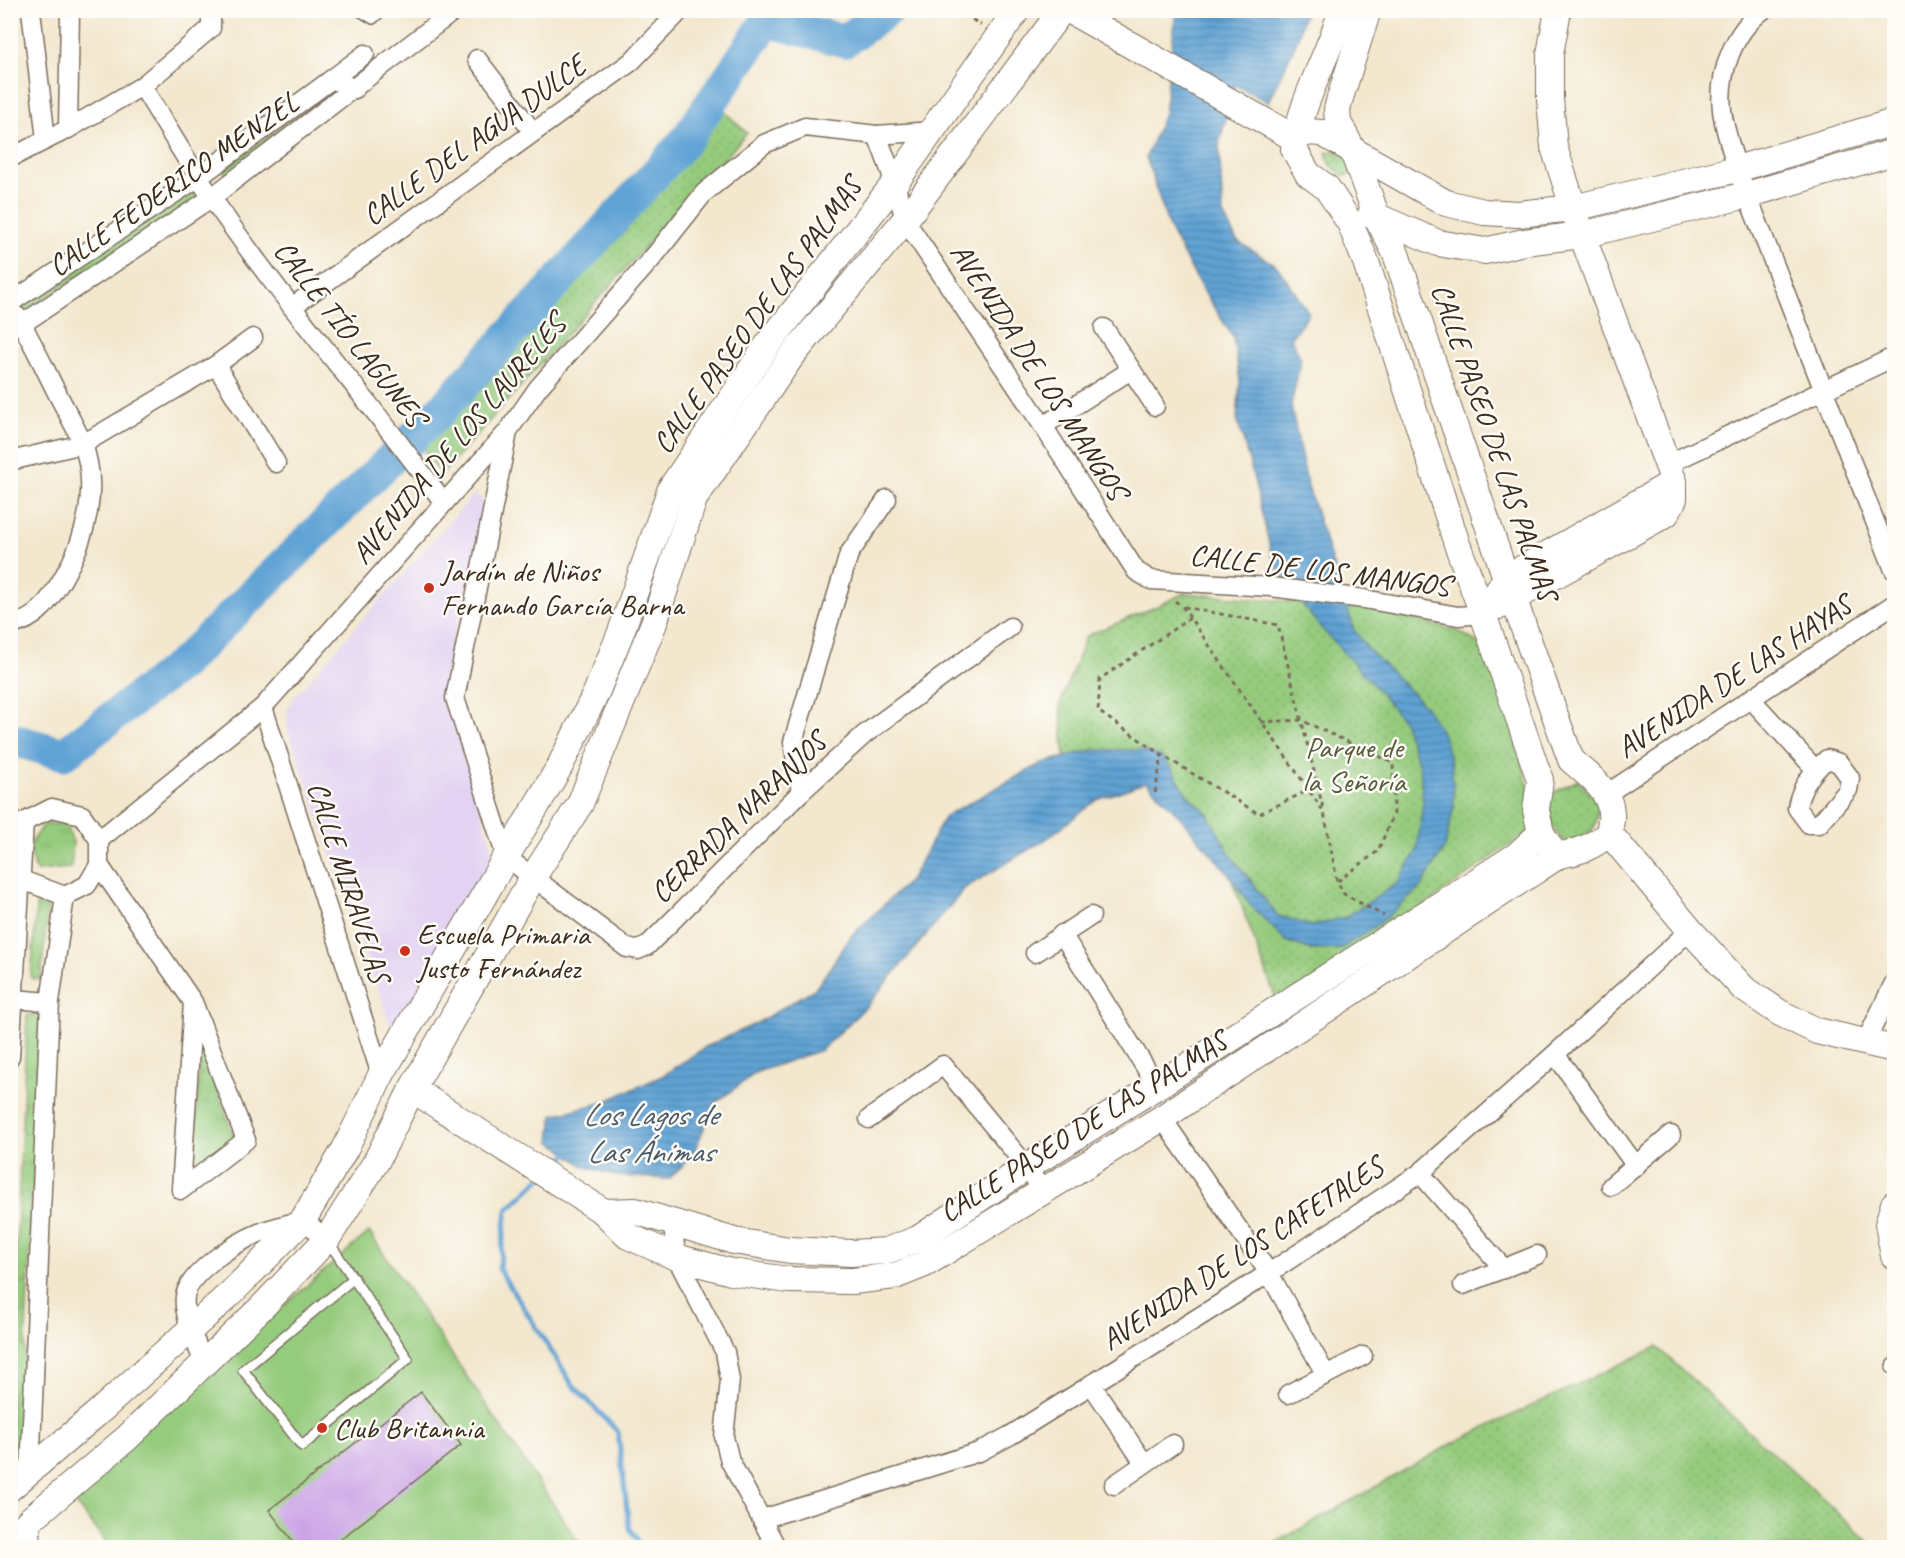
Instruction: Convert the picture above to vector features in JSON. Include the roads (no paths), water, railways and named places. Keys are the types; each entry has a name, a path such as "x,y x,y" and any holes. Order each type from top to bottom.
{"street":[{"path":"32,10 46,140"},
{"path":"68,129 70,10"},
{"path":"10,158 68,129 142,86 211,28 211,10"},
{"name":"CALLE FEDERICO MENZEL","path":"22,324 211,198 455,10"},
{"name":"CALLE DEL AGUA DULCE","path":"292,307 631,62 681,10"},
{"name":"CALLE PASEO DE LAS PALMAS","path":"10,1488 190,1329 303,1220 345,1149 381,1075 560,766 596,693 621,632 672,488 769,344 895,183 1017,10"},
{"name":"CALLE PASEO DE LAS PALMAS","path":"10,1540 31,1519 127,1438 263,1306 327,1239 376,1162 412,1089 533,877 580,804 654,623 694,499 791,357 905,220 1062,10"},
{"path":"1069,10 1296,139"},
{"path":"1342,10 1334,37 1307,99 1294,149 1308,174 1327,188 1377,217 1438,243 1485,250 1524,242 1582,235 1748,195 1894,152"},
{"name":"CALLE PASEO DE LAS PALMAS","path":"1368,10 1337,110 1338,122 1353,149 1377,217 1396,254 1571,760 1593,779 1605,795"},
{"path":"1483,614 1510,589 1665,514 1674,500 1671,473 1582,235 1554,147 1550,99 1550,54 1557,10"},
{"path":"1763,10 1755,16 1736,42 1723,73 1722,110 1737,169 1894,570"},
{"name":"CALLE FEDERICO MENZEL","path":"10,304 199,177 365,54"},
{"path":"477,59 534,132"},
{"name":"CALLE FEDERICO MENZEL","path":"332,79 355,89"},
{"name":"CALLE TÍO LAGUNES","path":"142,86 211,198 292,307 397,438 444,503"},
{"path":"1296,139 1307,132 1322,133 1446,203 1484,212 1518,214 1573,208 1737,169 1894,122"},
{"name":"AVENIDA DE LOS LAURELES","path":"99,840 263,706 508,430 538,388 655,255 704,193 764,144 805,127 877,135 932,131"},
{"path":"877,135 895,183"},
{"name":"AVENIDA DE LOS MANGOS","path":"895,183 905,220 1043,426 1136,571 1151,580"},
{"path":"1327,188 1350,223 1366,262 1457,544 1540,780 1536,810 1541,833 1548,846 1559,855"},
{"path":"10,304 83,444 91,483 86,519 78,550 48,603 25,622 10,625"},
{"path":"1104,328 1155,406"},
{"path":"10,460 83,444 216,365 253,338"},
{"path":"1671,473 1825,390 1894,357"},
{"path":"216,365 276,463"},
{"path":"1043,426 1131,370"},
{"path":"506,856 455,698 508,430"},
{"path":"801,792 793,742 849,554 887,500"},
{"name":"CALLE DE LOS MANGOS","path":"1151,580 1271,587 1364,598 1458,616 1483,614"},
{"name":"AVENIDA DE LAS HAYAS","path":"1605,795 1894,604"},
{"name":"CERRADA NARANJOS","path":"506,856 627,948 638,950 648,946 801,792 864,734 1010,627"},
{"path":"1752,700 1815,769"},
{"name":"CALLE MIRAVELAS","path":"263,706 381,1075"},
{"path":"1605,795 1612,812 1609,833 1690,930 1743,988 1780,1013 1817,1031 1894,1049"},
{"path":"10,1057 12,999 22,880 17,825 52,808 81,815 99,840 99,865 87,885 65,896 22,880"},
{"name":"CALLE PASEO DE LAS PALMAS","path":"604,1212 635,1211 734,1241 790,1250 851,1253 886,1251 918,1239 1027,1167 1207,1055 1516,856 1541,833"},
{"name":"CALLE PASEO DE LAS PALMAS","path":"412,1089 604,1212 628,1236 676,1257 731,1272 789,1280 853,1281 895,1276 925,1264 1162,1118 1559,855 1578,852 1596,844 1609,833"},
{"path":"99,865 193,1002 246,1140 181,1190 193,1002"},
{"path":"30,1471 50,1002 65,896"},
{"path":"1035,953 1091,916"},
{"name":"AVENIDA DE LOS CAFETALES","path":"762,1519 979,1452 1011,1435 1269,1273 1420,1173 1555,1054 1690,930"},
{"path":"1062,934 1157,1086"},
{"path":"1866,1041 1894,983"},
{"path":"12,999 50,1002"},
{"path":"1555,1054 1636,1166"},
{"path":"1207,1055 1222,1079"},
{"path":"869,1119 943,1065 1027,1167 1043,1192"},
{"path":"381,1075 385,1090 393,1096 403,1096 412,1089"},
{"path":"1162,1118 1269,1273 1326,1375"},
{"path":"1611,1186 1671,1135"},
{"path":"1420,1173 1504,1269"},
{"path":"1894,1204 1888,1224 1894,1256"},
{"path":"204,1363 190,1329 184,1298 192,1279 210,1261 259,1233 303,1220 327,1239"},
{"path":"673,1224 676,1257 726,1352 730,1380 724,1437 730,1461 777,1548"},
{"path":"1463,1285 1537,1254"},
{"path":"1288,1394 1363,1356"},
{"path":"1091,1384 1144,1463"},
{"path":"1113,1485 1173,1444"},
{"path":"31,1519 31,1548"}],"lane":[{"path":"358,10 373,20 383,10"},
{"path":"327,1239 354,1278 408,1359 302,1446 243,1370 354,1278"},
{"path":"1894,1362 1891,1368 1894,1370"}],"water":[{"name":"Los Lagos de Las Ánimas","path":"1176,11 1305,11 1297,41 1268,102 1235,85 1219,143 1223,214 1237,241 1277,266 1309,313 1291,338 1301,359 1291,405 1307,484 1354,630 1369,650 1425,706 1442,732 1452,765 1454,806 1445,847 1421,887 1380,923 1341,949 1312,950 1286,941 1251,906 1227,872 1172,808 1146,782 1097,800 1045,840 965,888 867,1006 821,1050 757,1072 714,1104 693,1155 669,1179 616,1176 584,1166 550,1141 553,1115 604,1102 662,1076 707,1046 757,1023 816,988 852,935 911,879 945,816 1042,763 1093,750 1142,750 1162,757 1188,796 1207,813 1230,854 1277,915 1312,926 1346,917 1398,883 1417,850 1423,802 1420,768 1403,721 1379,691 1320,627 1279,574 1271,552 1237,419 1240,381 1233,337 1201,287 1169,228 1146,157 1164,114"}],"waterway":[{"path":"10,739 64,754 184,662 444,407 685,141 767,21 845,41 888,10"},
{"path":"552,1169 568,1154"},
{"path":"540,1179 507,1210 499,1269 572,1384 618,1432 629,1527 642,1548"}],"place":[{"name":"Jardín de Niños Fernando García Barna","path":"429,588"},
{"name":"Escuela Primaria Justo Fernández","path":"405,951"},
{"name":"Club Britannia","path":"322,1428"}],"park label":[{"name":"Parque de la Señoría","path":"1354,764"}]}
